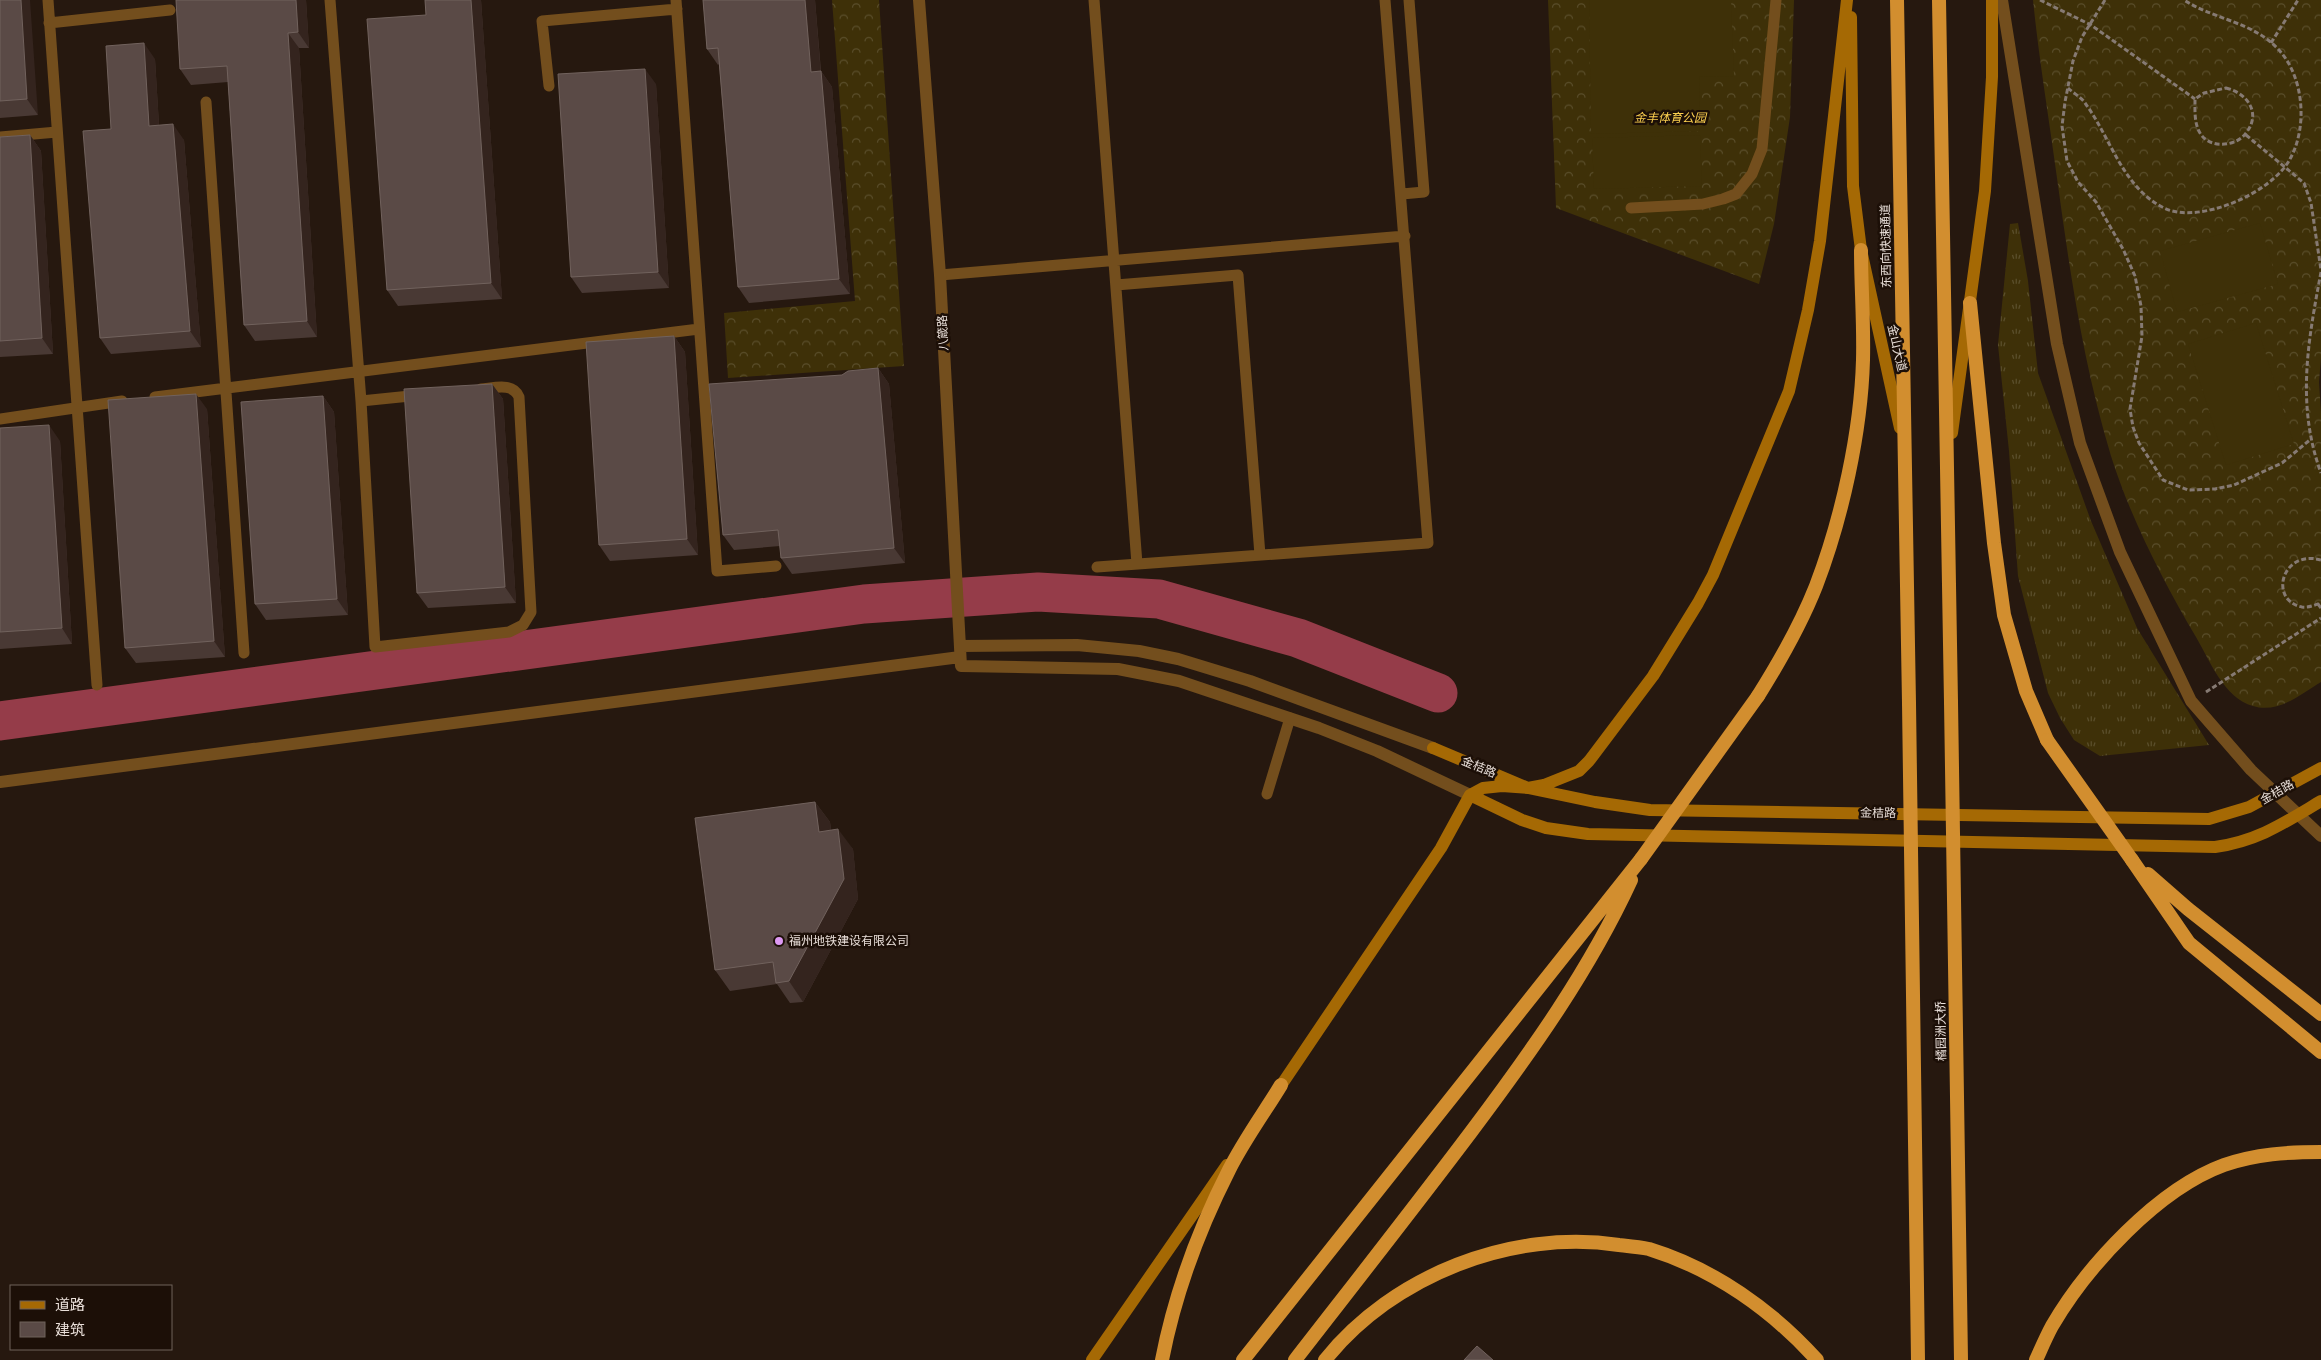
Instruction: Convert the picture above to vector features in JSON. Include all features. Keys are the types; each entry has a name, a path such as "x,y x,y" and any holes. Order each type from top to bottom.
{"highway":[{"name":"东西向快速通道","path":"1897,0 1905,492"},
{"path":"1939,0 1947,490"},
{"path":"1243,1360 1641,859 1758,696 1783,655 1816,586 1838,517 1854,442 1863,361 1861,250"},
{"path":"1970,303 1994,543 2004,615 2026,691 2047,740 2189,943 2321,1052"},
{"name":"橘园洲大桥","path":"1947,490 1961,1360"},
{"name":"金山大道","path":"1905,492 1918,1360"},
{"path":"1295,1360 1442,1171 1537,1044 1595,949 1621,902 1641,859"},
{"path":"2132,860 2188,909 2321,1014"},
{"path":"1162,1360 1181,1283 1200,1232 1230,1168 1281,1085"},
{"path":"2036,1360 2052,1326 2078,1288 2103,1257 2152,1209 2185,1186 2222,1166 2254,1156 2290,1152 2321,1152"},
{"path":"1325,1360 1336,1346 1368,1317 1426,1278 1451,1267 1511,1249 1545,1243 1579,1241 1646,1249 1678,1260 1747,1297 1785,1327 1818,1360"}],"main road":[{"path":"1092,1360 1442,848 1470,795 1483,788 1544,786 1579,771 1589,761 1652,676 1677,638 1713,575 1766,449 1788,391 1811,293 1820,241 1847,0"},
{"name":"金山大道","path":"1851,0 1853,186 1861,250 1900,423 1905,492"},
{"path":"1947,490 1953,418 1985,191 1992,77 1992,0"},
{"name":"金桔路","path":"1433,748 1528,788 1595,802 1650,810 2209,819 2249,807 2321,768"},
{"path":"1470,795 1522,820 1546,828 1588,834 2215,847 2234,845 2265,835 2321,802"}],"street":[{"name":"八箴路","path":"919,0 940,275 960,656"},
{"path":"2002,0 2057,344 2080,443 2120,552 2191,702 2251,770 2321,836"},
{"path":"0,782 960,656 1077,645 1139,651 1178,659 1250,681 1433,748"},
{"path":"960,656 1144,672 1214,692 1290,718 1377,751 1470,795"}],"lane":[{"path":"48,0 97,685"},
{"path":"330,0 359,372 376,647 510,632 523,625 531,612 520,397 517,391 511,387 466,390"},
{"path":"1094,0 1137,564"},
{"path":"1097,567 1428,543 1406,236 1386,0"},
{"path":"1402,194 1424,192 1409,0"},
{"path":"1630,208 1703,204 1736,194 1749,179 1762,149 1776,0"},
{"path":"549,86 542,21 676,5 699,329 709,393 717,571 776,566"},
{"path":"49,23 170,10"},
{"path":"206,102 244,653"},
{"path":"0,137 58,132"},
{"path":"940,275 1406,236"},
{"path":"1116,285 1238,275 1260,555"},
{"path":"0,419 78,407 699,329"},
{"path":"361,401 428,394"},
{"path":"1267,794 1290,718"}],"path":[{"path":"2040,0 2091,25 2195,99"},
{"path":"2105,0 2082,37 2074,61 2062,126 2067,160 2078,182 2096,202 2123,249 2135,276 2141,306 2142,336 2130,409 2133,427 2139,443 2162,480 2188,490 2215,489 2234,485 2282,463 2310,439"},
{"path":"2068,88 2084,102 2101,128 2122,168 2136,186 2164,208 2184,213 2204,211 2228,205 2269,182 2290,161 2299,138 2300,110 2298,87 2288,64 2278,48 2260,34 2184,0"},
{"path":"2271,43 2298,0"},
{"path":"2226,88 2235,90 2246,97 2251,106 2252,117 2251,126 2246,135 2229,144 2219,145 2208,141 2201,135 2197,127 2195,99 2204,93 2226,88"},
{"path":"2246,135 2304,183 2311,203 2321,271 2311,328 2305,402 2310,439 2321,473"},
{"path":"2321,560 2298,560 2286,569 2283,577 2284,590 2293,603 2303,607 2320,603 2321,608"},
{"path":"2191,702 2321,618"}],"green space":[{"path":"832,0 879,0 904,366 728,378 724,313 855,301"},
{"name":"金丰体育公园","path":"1548,0 1794,0 1790,117 1774,224 1759,284 1556,208"},
{"path":"1589,0 1731,0 1734,76 1699,77 1700,131 1591,134"},
{"path":"2033,0 2321,0 2321,358 2319,382 2321,413 2321,682 2289,702 2262,708 2253,706 2243,702 2234,695 2219,678 2160,572 2138,526 2119,479 2101,421 2078,318"},
{"path":"1700,135 1702,186 1594,189 1592,138"},
{"path":"2018,223 2028,281 2038,373 2091,521 2137,628 2209,745 2100,756 2074,740 2060,718 2048,693 2018,576 2009,451 1998,345 2010,224"},
{"path":"2260,223 2278,284 2177,312 2160,251"},
{"path":"2256,323 2294,444 2226,465 2188,344"}],"building":[{"path":"0,0 21,0 27,99 0,101"},
{"path":"176,0 296,0 298,32 288,33 307,321 244,325 227,66 180,69"},
{"path":"425,0 471,0 491,283 387,290 367,19 426,15"},
{"path":"703,0 805,0 811,72 821,71 839,279 738,287 718,48 707,49"},
{"path":"144,43 149,126 173,124 190,331 100,338 83,131 111,129 106,46"},
{"path":"645,69 658,272 571,277 558,74"},
{"path":"30,135 42,338 0,341 0,137"},
{"path":"674,336 687,539 599,545 586,342"},
{"path":"878,368 894,548 781,558 778,530 723,535 709,384 842,375 848,371"},
{"path":"492,384 505,587 417,593 404,389"},
{"path":"196,394 214,641 125,648 108,400"},
{"path":"323,396 337,599 255,604 241,402"},
{"path":"49,425 62,628 0,632 0,428"},
{"name":"福州地铁建设有限公司","path":"815,802 819,832 838,829 844,879 789,981 776,983 773,962 715,970 695,818"},
{"path":"1477,1346 1493,1360 1464,1360"}],"waterway":[{"path":"0,721 864,604 1038,592 1159,599 1298,638 1438,693"}],"place":[{"name":"福州地铁建设有限公司","path":"779,941"}]}
